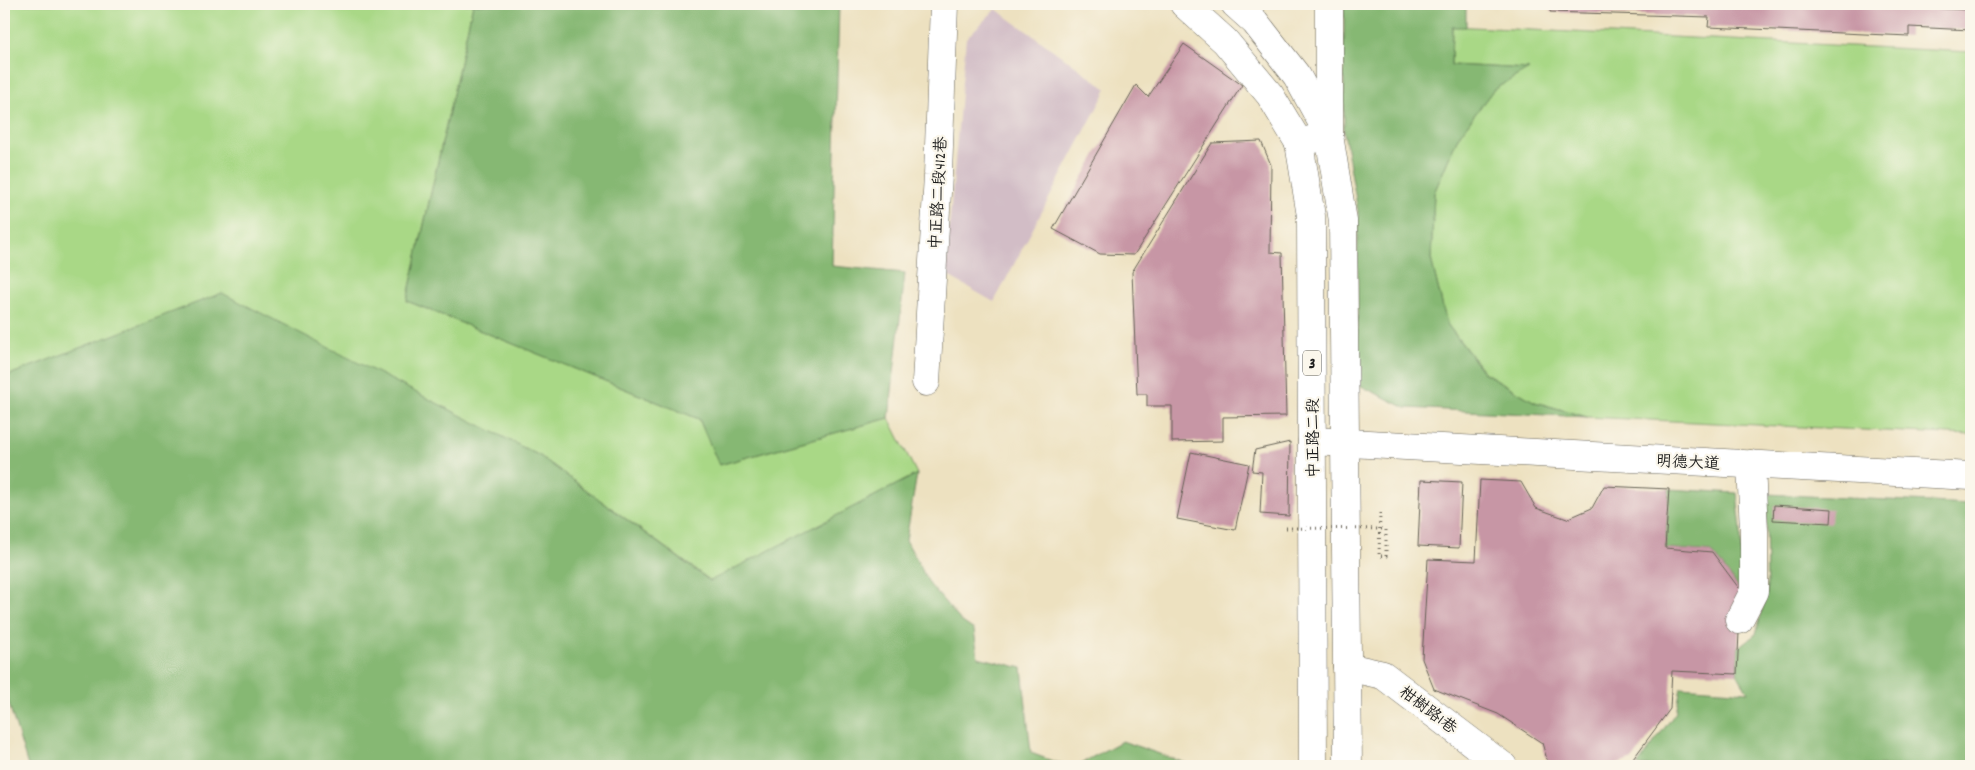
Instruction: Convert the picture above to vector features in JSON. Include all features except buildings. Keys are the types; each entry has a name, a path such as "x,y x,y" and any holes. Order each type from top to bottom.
{"main road":[{"name":"中正路二段412巷","path":"926,382 938,175 944,4"},
{"name":"中正路二段","path":"1184,4 1225,41 1263,87 1298,143 1311,216 1313,766"},
{"name":"中正路二段","path":"1235,4 1255,22 1297,76 1329,135 1344,221 1348,766"},
{"path":"1298,143 1329,135 1329,4"},
{"name":"明德大道","path":"1312,441 1971,476"},
{"path":"1739,620 1754,591 1751,464"},
{"name":"柑樹路1巷","path":"1347,667 1383,675 1503,766"}],"path":[{"path":"1286,528 1331,529 1368,529 1377,529 1386,529 1386,556 1379,556 1379,538 1380,530 1380,521 1380,513"}],"shaded area":[{"path":"996,9 1107,89 994,302 945,274 966,38"}],"green space":[{"path":"4,4 473,4 407,301 699,419 719,465 889,418 917,474 711,581 540,456 222,294 4,377"},
{"path":"473,4 759,4 763,6 768,4 839,4 832,266 905,273 889,418 719,465 699,419 407,301"},
{"path":"1344,4 1466,4 1466,27 1452,27 1451,65 1529,69 1493,90 1458,137 1434,193 1431,259 1447,324 1483,372 1535,402 1587,417 1406,408 1357,384 1358,211 1344,132"},
{"path":"1452,26 1971,52 1971,435 1587,417 1535,402 1484,372 1447,324 1431,259 1434,193 1458,137 1493,90 1528,69 1451,65"},
{"path":"222,293 540,456 710,581 917,474 906,540 930,585 961,621 974,630 978,657 1022,668 1031,753 1055,762 1076,766 28,766 4,688 4,377"},
{"path":"1669,489 1737,493 1741,529 1741,591 1712,552 1665,548"},
{"path":"1766,494 1971,504 1971,766 1637,766 1676,712 1681,687 1748,692 1737,674 1738,648 1756,634 1767,592"},
{"path":"1122,741 1194,766 1076,766"}]}
